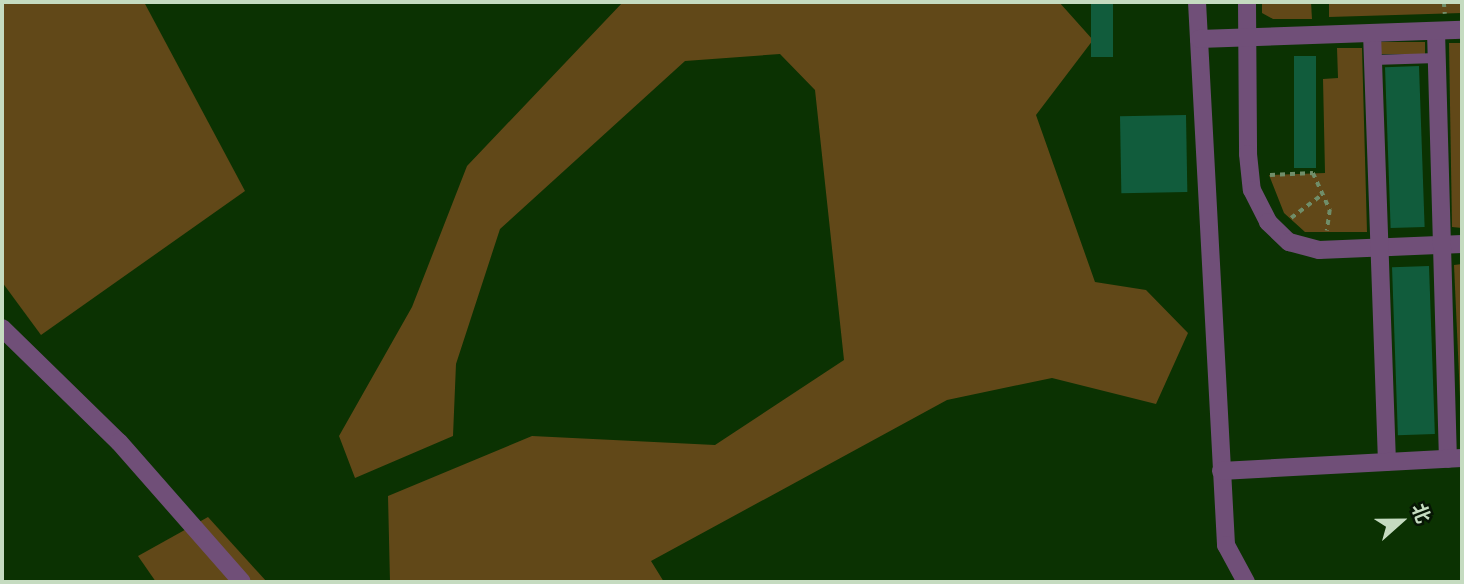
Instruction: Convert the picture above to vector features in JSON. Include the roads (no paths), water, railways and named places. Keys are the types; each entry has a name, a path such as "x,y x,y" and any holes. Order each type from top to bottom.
{"street":[{"path":"1198,2 1226,545 1246,582"},
{"path":"1247,2 1250,175 1275,229 1289,242 1324,250 1462,244"},
{"path":"1199,38 1462,30"},
{"path":"1222,471 1455,459 1442,245 1436,31"},
{"path":"1372,33 1387,462"},
{"path":"2,328 118,442 242,582"}],"lane":[{"path":"1373,60 1437,58"}]}
